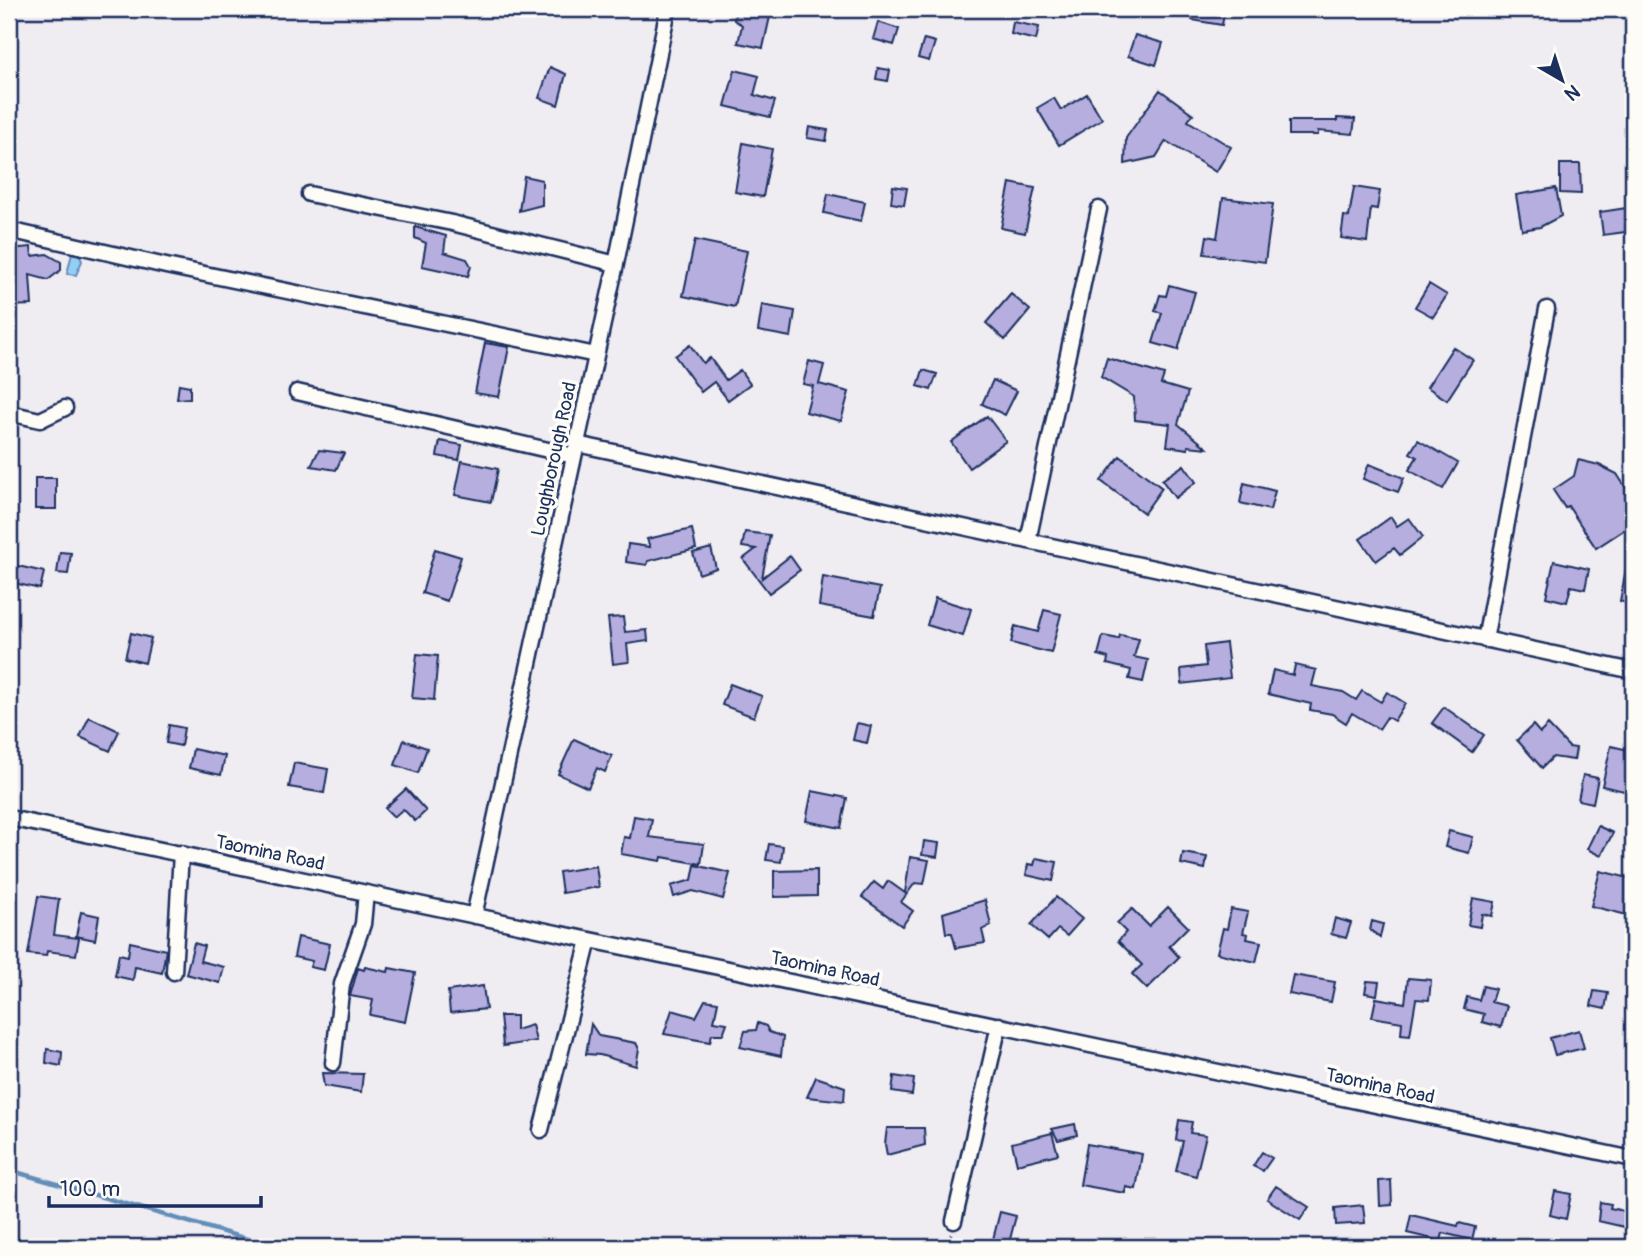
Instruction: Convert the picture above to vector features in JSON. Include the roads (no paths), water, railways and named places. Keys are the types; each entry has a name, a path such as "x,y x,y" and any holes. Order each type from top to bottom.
{"street":[{"name":"Loughborough Road","path":"474,916 616,264 668,9"},
{"path":"309,194 452,223 616,264"},
{"path":"1028,541 1099,209"},
{"path":"9,230 166,266 596,355"},
{"path":"1485,640 1547,309"},
{"path":"297,392 1028,541 1633,671"},
{"path":"9,414 40,419 65,408"},
{"name":"Taomina Road","path":"9,817 1633,1159"},
{"path":"174,972 181,853"},
{"path":"333,1063 342,984 363,923 366,893"},
{"path":"541,1130 589,940"},
{"path":"954,1221 999,1025"}],"water":[{"path":"72,253 79,254 82,261 76,275 67,274"}],"waterway":[{"path":"9,1170 275,1247"}]}
